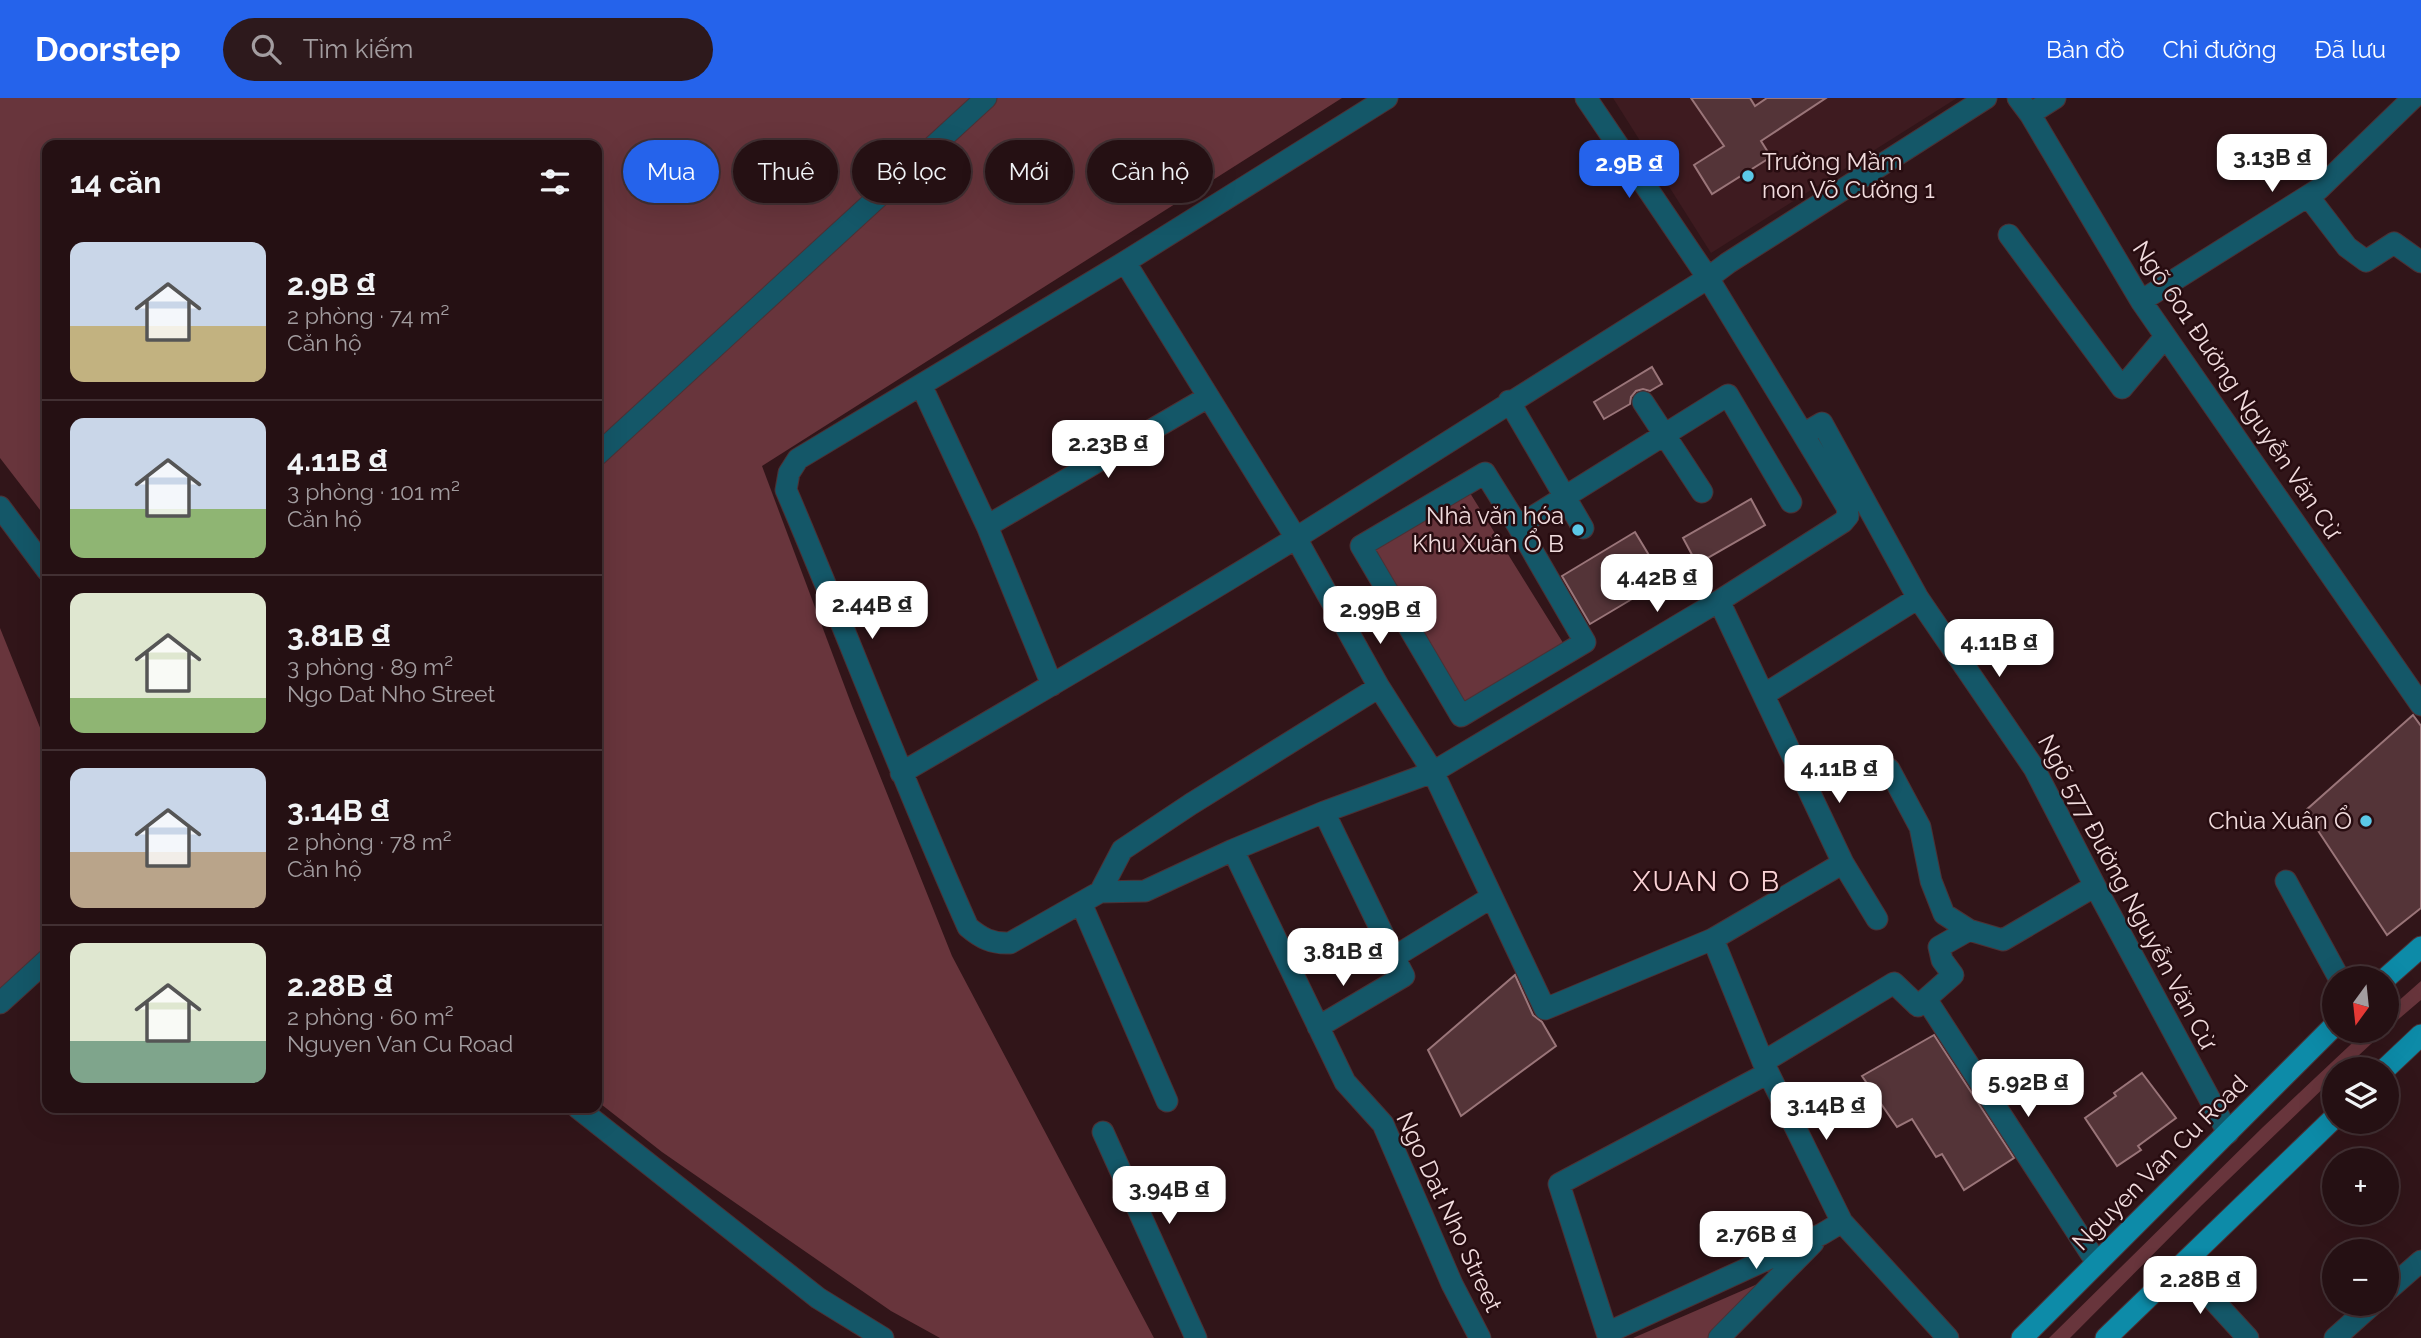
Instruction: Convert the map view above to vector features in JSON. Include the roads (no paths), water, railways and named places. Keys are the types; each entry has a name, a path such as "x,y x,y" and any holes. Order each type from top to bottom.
{"main road":[{"path":"2399,966 2421,947"},
{"path":"2398,1057 2421,1035"},
{"name":"Nguyen Van Cu Road","path":"2022,1338 2322,1038"},
{"path":"2106,1338 2322,1130"}],"street":[{"path":"602,450 986,98"},
{"path":"1387,98 1125,262 797,459 789,473 786,490 836,607 901,772 968,927 981,938 1010,943 1091,898 1145,891 1324,812 1433,772 1719,601 1843,522 1848,516 1847,506 1708,278 1586,98"},
{"path":"901,772 1052,685 1296,538 1509,401 1708,278 1986,98"},
{"path":"2024,106 2055,98"},
{"path":"2141,301 2319,189 2413,98"},
{"name":"Ngõ 601 Đường Nguyễn Văn Cừ","path":"2024,106 2141,301 2412,674 2421,705"},
{"path":"2308,196 2347,247 2366,261 2394,243 2421,262"},
{"path":"2009,235 2122,388 2165,337"},
{"path":"1125,262 1296,538 1379,687 1433,772 1545,1009 1713,939 1843,863"},
{"path":"921,385 987,526 1052,685"},
{"path":"1518,526 1728,395 1791,502"},
{"path":"987,526 1208,397"},
{"path":"1509,401 1583,528"},
{"path":"1643,402 1702,492"},
{"name":"Ngõ 577 Đường Nguyễn Văn Cừ","path":"1803,434 1822,423 1918,598 2034,768 2228,1133"},
{"path":"1485,473 1518,526 1585,642 1461,716 1361,546 1485,473"},
{"path":"0,507 42,563"},
{"path":"1765,694 1918,598"},
{"path":"1719,601 1843,863 1877,919"},
{"path":"1091,898 1122,850 1379,687"},
{"path":"1889,769 1920,827 1931,881 1944,914 1969,930 2003,940 2095,886"},
{"path":"1318,1027 1404,976 1324,812"},
{"name":"Ngo Dat Nho Street","path":"1233,850 1345,1082 1383,1124 1452,1284 1480,1338"},
{"path":"2286,881 2332,966"},
{"path":"1394,957 1492,897"},
{"path":"1091,898 1167,1101"},
{"path":"1843,1222 1601,1336 1559,1184 1766,1067 1894,983 1918,1006 1953,975 1942,960 1940,947 1969,930"},
{"path":"1713,939 1766,1067 1843,1222 1948,1338"},
{"path":"0,1003 42,965"},
{"path":"1926,999 2097,1263"},
{"path":"584,1113 818,1298 883,1338"},
{"path":"1103,1132 1196,1338"},
{"path":"1720,1338 1822,1234"},
{"path":"2399,1280 2421,1261"},
{"path":"2182,1266 2248,1338"},
{"path":"2335,1338 2360,1316"}],"place":[{"name":"Trường Mầm non Võ Cường 1","path":"1748,176"},
{"name":"Nhà văn hóa Khu Xuân Ổ B","path":"1578,530"},
{"name":"Chùa Xuân Ổ","path":"2366,821"}],"district":[{"name":"XUAN O B","path":"1707,881"}]}
